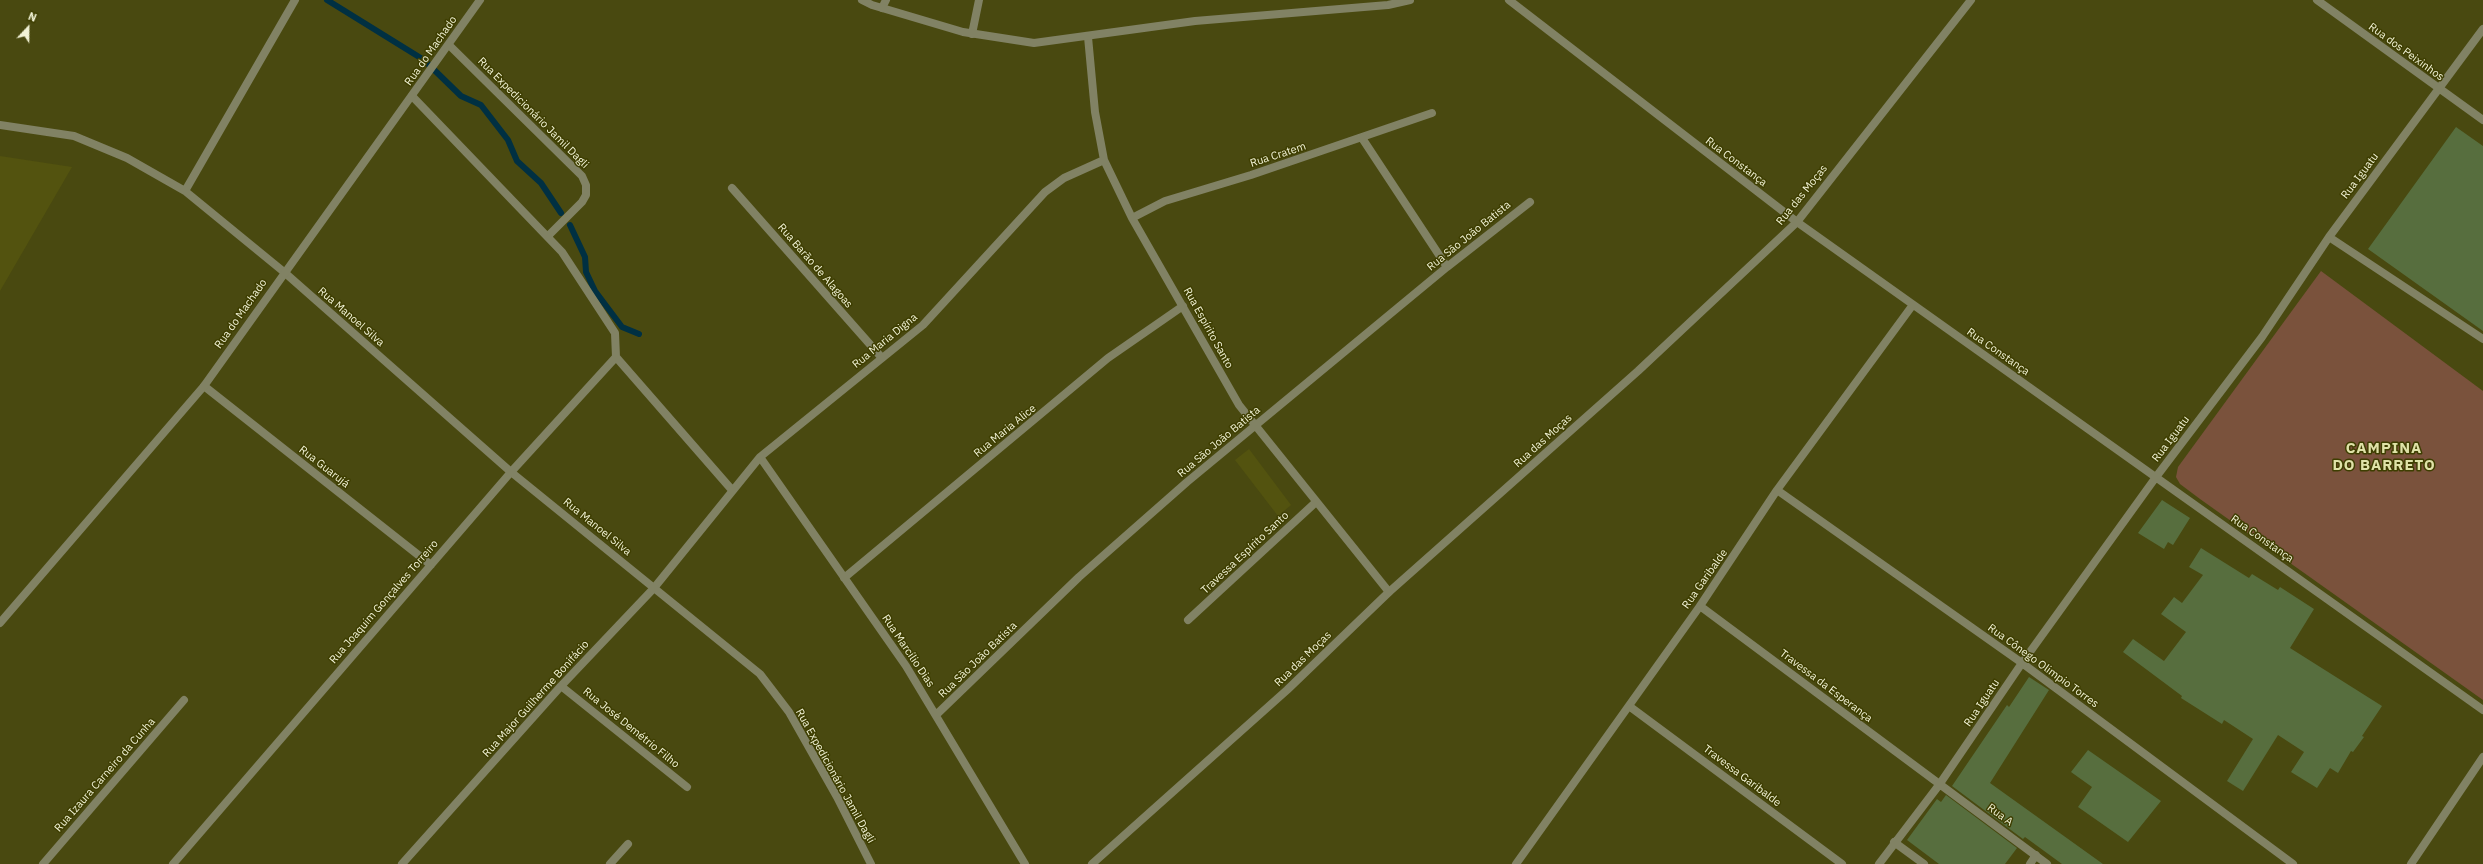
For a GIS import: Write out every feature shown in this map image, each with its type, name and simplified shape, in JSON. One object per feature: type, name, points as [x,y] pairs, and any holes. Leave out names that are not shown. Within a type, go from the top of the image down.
[{"type":"street","points":[[185,191],[295,0]]},
{"type":"street","name":"Rua do Machado","points":[[0,624],[204,386],[284,272],[480,0]]},
{"type":"street","points":[[862,0],[882,8],[972,34],[1034,43],[1088,37],[1195,21],[1388,5],[1410,0]]},
{"type":"street","points":[[882,8],[886,0]]},
{"type":"street","points":[[972,34],[979,0]]},
{"type":"street","name":"Rua Constança","points":[[1508,0],[1796,222],[1912,306],[2156,477],[2483,710]]},
{"type":"street","name":"Rua das Moças","points":[[1092,864],[1287,690],[1389,592],[1638,371],[1796,222],[1971,0]]},
{"type":"street","name":"Rua dos Peixinhos","points":[[2318,0],[2483,120]]},
{"type":"street","name":"Rua Iguatu","points":[[1879,864],[1894,842],[1940,785],[2022,663],[2156,477],[2262,337],[2329,237],[2483,29]]},
{"type":"street","name":"Rua Espírito Santo","points":[[1088,37],[1095,112],[1104,160],[1132,218],[1239,405],[1254,426],[1389,592]]},
{"type":"street","name":"Rua Expedicionário Jamil Dagli","points":[[449,45],[582,176],[586,185],[586,195],[582,202],[548,236]]},
{"type":"street","points":[[412,96],[562,252],[615,333],[616,357],[732,490]]},
{"type":"street","name":"Rua Cratem","points":[[1132,218],[1165,201],[1362,138],[1432,113]]},
{"type":"street","name":"Rua Manoel Silva","points":[[0,125],[74,136],[128,158],[185,191],[284,272],[511,472],[654,588]]},
{"type":"street","points":[[1362,138],[1447,267]]},
{"type":"street","name":"Rua Maria Digna","points":[[687,548],[760,457],[923,325],[1045,192],[1064,178],[1104,160]]},
{"type":"street","name":"Rua Barão de Alagoas","points":[[732,188],[882,358]]},
{"type":"street","name":"Rua São João Batista","points":[[936,715],[1079,577],[1254,426],[1447,267],[1530,202]]},
{"type":"street","points":[[2329,237],[2483,339]]},
{"type":"street","name":"Rua Maria Alice","points":[[844,578],[1108,358],[1183,306]]},
{"type":"street","name":"Rua Garibalde","points":[[1516,864],[1700,606],[1777,490],[1912,306]]},
{"type":"street","name":"Rua Joaquim Gonçalves Torreiro","points":[[173,864],[511,472],[616,357]]},
{"type":"street","name":"Rua Guarujá","points":[[204,386],[431,565]]},
{"type":"street","name":"Rua Marcílio Dias","points":[[760,457],[906,666],[1025,864]]},
{"type":"street","name":"Rua Cônego Olimpio Torres","points":[[1777,490],[2022,663],[2293,864]]},
{"type":"street","name":"Travessa Espírito Santo","points":[[1188,620],[1316,502]]},
{"type":"street","name":"Rua Major Guilherme Bonifácio","points":[[402,864],[561,686],[654,588],[687,548]]},
{"type":"street","name":"Rua Expedicionário Jamil Dagli","points":[[654,588],[760,674],[792,718],[837,797],[870,864]]},
{"type":"street","name":"Travessa da Esperança","points":[[1700,606],[1940,785]]},
{"type":"street","name":"Rua José Demétrio Filho","points":[[561,686],[687,788]]},
{"type":"street","name":"Rua Izaura Carneiro da Cunha","points":[[43,864],[184,700]]},
{"type":"street","name":"Travessa Garibalde","points":[[1629,706],[1842,864]]},
{"type":"street","points":[[2411,864],[2483,757]]},
{"type":"street","name":"Rua A","points":[[1940,785],[2047,864]]},
{"type":"street","points":[[1894,842],[1924,864]]},
{"type":"street","points":[[610,864],[628,844]]},
{"type":"street","points":[[2030,864],[2036,855]]},
{"type":"shaded area","points":[[0,156],[72,167],[0,291]]},
{"type":"shaded area","points":[[2321,271],[2483,391],[2483,700],[2200,499],[2180,484],[2176,477],[2178,467]]},
{"type":"shaded area","points":[[1249,449],[1291,505],[1278,516],[1235,460]]},
{"type":"building","points":[[2456,127],[2483,146],[2483,331],[2368,249]]},
{"type":"building","points":[[2162,500],[2190,518],[2173,545],[2168,542],[2164,549],[2138,533]]},
{"type":"building","points":[[2201,548],[2249,578],[2252,574],[2278,590],[2280,587],[2314,609],[2290,648],[2382,706],[2362,736],[2364,737],[2353,752],[2351,751],[2338,773],[2330,768],[2317,788],[2291,772],[2304,752],[2278,735],[2243,791],[2227,781],[2253,739],[2224,720],[2222,724],[2181,698],[2182,696],[2123,652],[2133,639],[2164,661],[2186,632],[2161,614],[2174,597],[2182,603],[2203,575],[2189,567]]},
{"type":"building","points":[[2029,677],[2049,690],[1990,783],[2103,864],[2062,864],[2025,837],[2023,839],[1952,786],[2007,705],[2009,707]]},
{"type":"building","points":[[2088,750],[2161,801],[2128,842],[2078,807],[2092,787],[2071,772]]},
{"type":"building","points":[[1946,795],[2017,848],[2005,864],[1939,864],[1907,840],[1937,799],[1941,802]]},
{"type":"waterway","points":[[327,0],[424,60],[461,96],[481,105],[508,140],[517,161],[541,183],[561,213]]},
{"type":"waterway","points":[[570,225],[585,257],[586,272],[595,291],[622,327],[639,334]]},
{"type":"district","name":"CAMPINA DO BARRETO","points":[[2384,458]]}]
